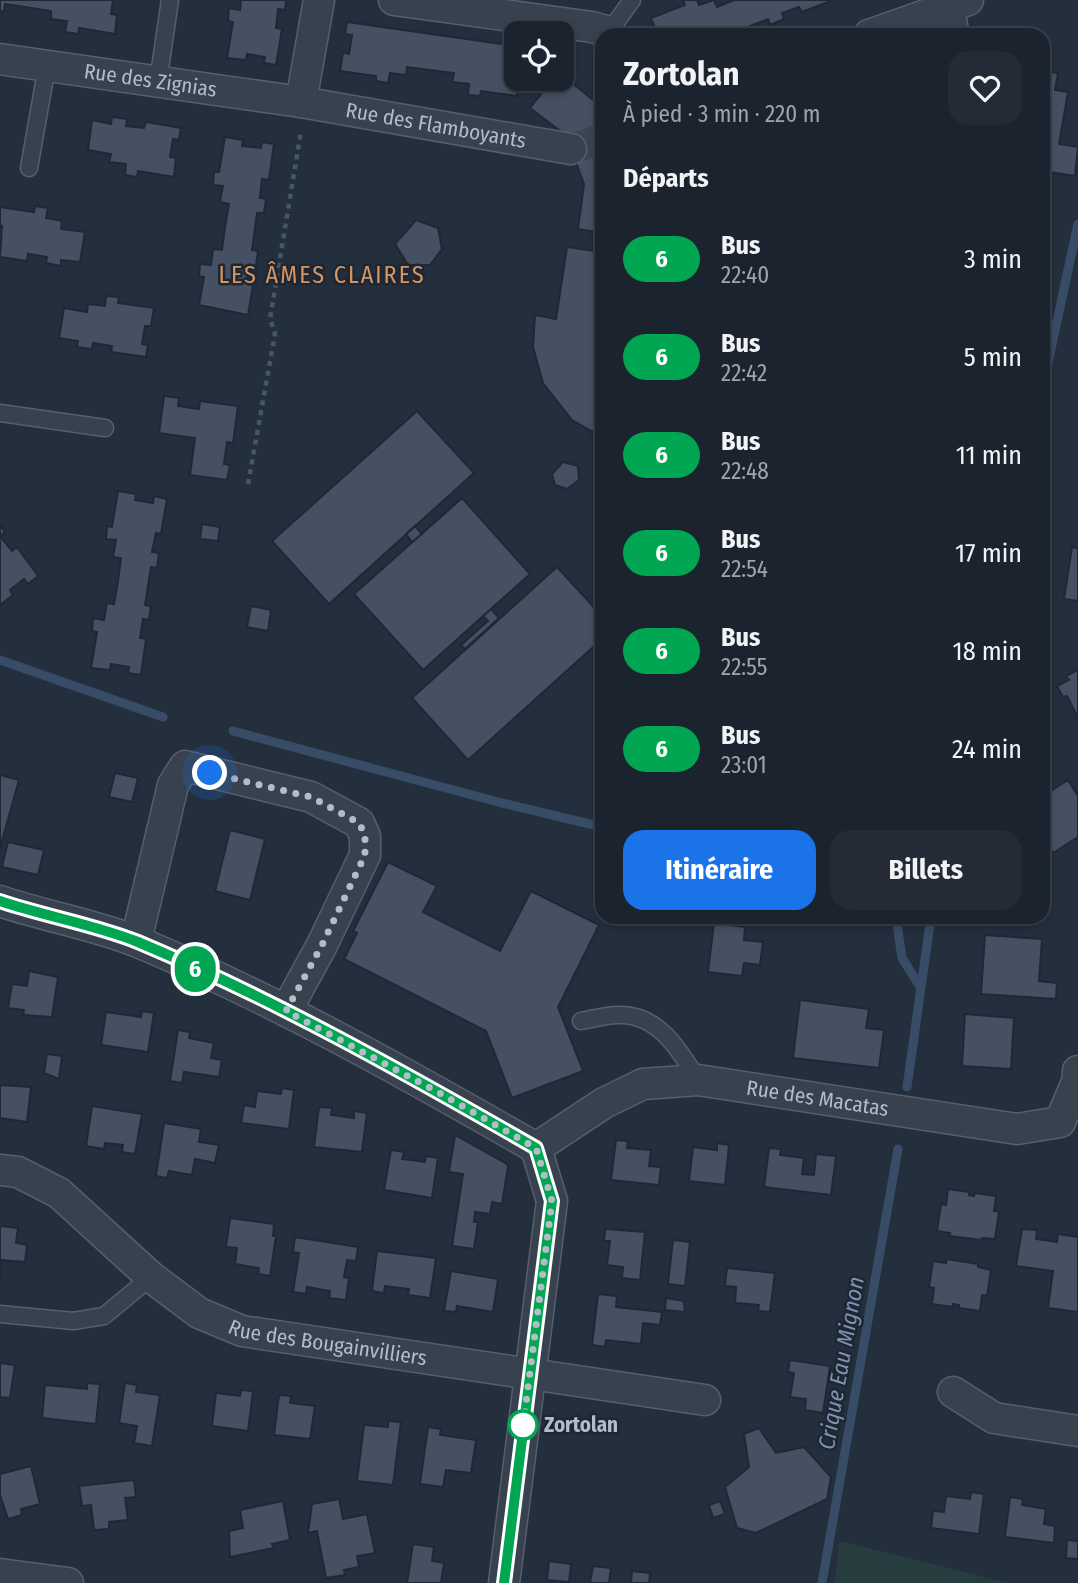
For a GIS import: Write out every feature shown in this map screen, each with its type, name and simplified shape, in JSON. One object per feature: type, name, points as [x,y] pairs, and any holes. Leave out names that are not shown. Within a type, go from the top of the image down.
[{"type":"street","points":[[300,102],[319,0]]},
{"type":"street","points":[[394,0],[478,5],[595,28]]},
{"type":"street","points":[[887,28],[953,2],[954,28]]},
{"type":"street","name":"Rue des Zignias","points":[[0,59],[300,102]]},
{"type":"street","name":"Rue des Flamboyants","points":[[300,102],[570,149]]},
{"type":"street","points":[[136,941],[173,785],[185,766],[311,797],[359,823],[365,835],[365,855],[322,945],[286,1011]]},
{"type":"street","points":[[0,901],[136,941],[286,1011],[536,1148],[552,1201],[504,1583]]},
{"type":"street","name":"Rue des Macatas","points":[[536,1148],[604,1103],[643,1084],[698,1080],[1017,1129],[1069,1132],[1078,1071]]},
{"type":"street","name":"Rue des Bougainvilliers","points":[[0,1170],[18,1172],[59,1194],[151,1277],[199,1313],[242,1331],[705,1400]]},
{"type":"street","points":[[953,1392],[994,1418],[1078,1431]]},
{"type":"street","points":[[0,1574],[68,1583]]},
{"type":"lane","points":[[158,82],[170,0]]},
{"type":"lane","points":[[613,28],[632,0]]},
{"type":"lane","points":[[29,168],[47,66]]},
{"type":"lane","points":[[0,413],[105,428]]},
{"type":"lane","points":[[581,1021],[620,1014],[640,1018],[662,1031],[679,1048],[698,1080]]},
{"type":"lane","points":[[0,1314],[73,1321],[104,1316],[151,1277]]},
{"type":"path","points":[[248,484],[275,334],[270,319],[302,122],[300,102]]},
{"type":"green space","points":[[839,1541],[1009,1583],[835,1583]]},
{"type":"building","points":[[0,0],[113,0],[111,14],[117,15],[115,34],[79,28],[78,34],[65,32],[67,21],[51,19],[51,11],[5,4],[4,12],[0,11]]},
{"type":"building","points":[[241,0],[286,0],[285,10],[278,9],[276,28],[282,29],[276,65],[264,63],[265,57],[247,54],[246,60],[227,58],[233,22],[228,21],[229,8],[240,10]]},
{"type":"building","points":[[683,0],[697,0],[699,5],[714,0],[717,7],[734,0],[833,0],[802,12],[799,7],[782,13],[784,19],[770,25],[768,19],[745,28],[655,28],[651,18],[685,5]]},
{"type":"building","points":[[347,22],[504,44],[504,91],[518,91],[517,96],[481,91],[480,96],[468,95],[469,84],[452,82],[454,73],[407,67],[406,75],[390,73],[388,83],[376,81],[376,76],[340,71],[343,52],[349,54],[352,35],[345,34]]},
{"type":"building","points":[[1050,72],[1058,73],[1055,90],[1068,92],[1059,144],[1078,147],[1075,176],[1050,172]]},
{"type":"building","points":[[574,85],[595,101],[595,232],[578,229],[584,184],[564,134],[530,108],[543,91],[574,91]]},
{"type":"building","points":[[112,117],[127,119],[126,126],[144,128],[146,122],[181,128],[179,140],[173,139],[170,157],[176,158],[174,177],[138,171],[137,177],[125,175],[126,164],[109,162],[111,154],[88,150],[92,120],[111,124]]},
{"type":"building","points":[[225,137],[243,140],[242,146],[261,148],[262,142],[274,144],[269,180],[262,179],[260,198],[266,199],[264,213],[257,213],[252,250],[258,251],[256,266],[249,265],[247,284],[253,285],[248,315],[199,305],[204,277],[199,276],[200,264],[211,265],[213,249],[222,250],[229,204],[220,202],[223,186],[213,185],[214,172],[219,172]]},
{"type":"building","points":[[35,206],[48,208],[46,218],[62,221],[61,229],[85,232],[80,262],[61,260],[61,266],[46,263],[47,257],[28,254],[27,261],[0,257],[0,207],[34,212]]},
{"type":"building","points":[[416,220],[438,228],[442,249],[430,265],[408,265],[395,244]]},
{"type":"building","points":[[567,247],[595,251],[595,433],[572,420],[543,383],[533,347],[535,315],[556,319]]},
{"type":"building","points":[[106,296],[119,297],[118,303],[154,308],[151,326],[145,326],[142,344],[148,345],[146,357],[111,352],[112,346],[93,343],[92,349],[77,347],[78,341],[59,338],[64,308],[87,312],[88,304],[105,306]]},
{"type":"building","points":[[164,396],[179,398],[178,406],[199,409],[200,401],[238,406],[233,443],[227,442],[224,464],[230,465],[227,480],[190,475],[195,438],[159,433]]},
{"type":"building","points":[[417,411],[474,473],[329,604],[272,541]]},
{"type":"building","points":[[563,462],[578,466],[579,480],[567,489],[555,485],[552,474]]},
{"type":"building","points":[[118,491],[136,494],[135,500],[153,503],[154,496],[167,499],[161,534],[156,533],[152,552],[159,553],[157,568],[151,567],[145,605],[151,606],[149,620],[143,619],[140,638],[146,639],[141,675],[128,673],[129,667],[111,664],[110,670],[91,668],[97,632],[92,631],[93,618],[104,620],[107,603],[114,604],[118,581],[121,558],[113,557],[116,540],[106,539],[107,526],[112,527]]},
{"type":"building","points":[[462,498],[530,574],[423,670],[354,594]]},
{"type":"building","points":[[202,524],[220,527],[218,541],[200,539]]},
{"type":"building","points":[[415,526],[422,534],[412,542],[406,534]]},
{"type":"building","points":[[0,536],[12,551],[17,547],[38,576],[28,584],[24,579],[10,590],[13,595],[0,605]]},
{"type":"building","points":[[1072,547],[1078,548],[1078,601],[1064,599]]},
{"type":"building","points":[[557,567],[595,608],[595,645],[468,760],[412,698]]},
{"type":"building","points":[[251,606],[271,610],[268,631],[247,627]]},
{"type":"building","points":[[491,609],[499,618],[465,649],[461,645],[488,621],[483,616]]},
{"type":"building","points":[[1078,670],[1078,718],[1067,696],[1063,697],[1057,686],[1069,680],[1066,676]]},
{"type":"building","points":[[115,773],[138,778],[132,802],[109,797]]},
{"type":"building","points":[[0,775],[19,780],[0,848]]},
{"type":"building","points":[[1068,780],[1078,796],[1078,837],[1053,853],[1050,848],[1050,792]]},
{"type":"building","points":[[230,830],[265,839],[250,900],[215,891]]},
{"type":"building","points":[[8,842],[44,850],[38,875],[2,867]]},
{"type":"building","points":[[388,862],[437,886],[423,912],[500,951],[531,891],[599,925],[558,1007],[583,1071],[512,1098],[486,1031],[344,959],[357,933],[353,931]]},
{"type":"building","points":[[714,924],[745,927],[744,940],[763,942],[760,965],[744,963],[742,976],[708,972]]},
{"type":"building","points":[[985,935],[1042,939],[1039,981],[1057,983],[1056,999],[981,994]]},
{"type":"building","points":[[29,971],[58,977],[52,1017],[23,1015],[24,1010],[8,1008],[12,984],[27,986]]},
{"type":"building","points":[[800,1000],[869,1009],[866,1028],[884,1030],[879,1068],[793,1058]]},
{"type":"building","points":[[142,1011],[154,1013],[148,1052],[101,1045],[106,1012],[141,1017]]},
{"type":"building","points":[[965,1014],[1014,1018],[1011,1069],[962,1066]]},
{"type":"building","points":[[178,1030],[190,1032],[189,1038],[214,1043],[211,1058],[222,1060],[219,1077],[184,1072],[182,1083],[170,1081]]},
{"type":"building","points":[[47,1054],[62,1056],[59,1079],[44,1073]]},
{"type":"building","points":[[0,1085],[31,1087],[27,1122],[0,1118]]},
{"type":"building","points":[[282,1088],[294,1090],[289,1129],[241,1123],[244,1105],[255,1107],[257,1091],[281,1094]]},
{"type":"building","points":[[92,1106],[142,1114],[135,1154],[122,1152],[123,1145],[105,1143],[104,1149],[86,1146]]},
{"type":"building","points":[[319,1107],[332,1108],[331,1115],[354,1118],[354,1111],[367,1113],[362,1152],[314,1147]]},
{"type":"building","points":[[164,1123],[201,1129],[199,1142],[219,1145],[215,1163],[195,1159],[192,1175],[169,1171],[167,1178],[156,1176]]},
{"type":"building","points":[[455,1135],[508,1167],[502,1204],[492,1202],[490,1214],[475,1212],[474,1222],[478,1222],[474,1249],[452,1246],[463,1174],[449,1172]]},
{"type":"building","points":[[616,1140],[628,1141],[627,1148],[651,1150],[649,1166],[661,1167],[659,1185],[611,1180]]},
{"type":"building","points":[[717,1143],[729,1145],[725,1185],[689,1181],[693,1147],[717,1150]]},
{"type":"building","points":[[769,1148],[781,1149],[780,1155],[804,1158],[802,1174],[814,1175],[816,1154],[836,1156],[831,1195],[764,1187]]},
{"type":"building","points":[[391,1150],[404,1152],[402,1159],[425,1162],[426,1156],[438,1158],[432,1198],[384,1190]]},
{"type":"building","points":[[948,1189],[969,1192],[969,1195],[974,1196],[975,1193],[996,1196],[994,1211],[999,1212],[995,1239],[949,1236],[950,1233],[937,1231],[941,1204],[946,1205]]},
{"type":"building","points":[[230,1218],[274,1224],[273,1236],[276,1236],[270,1276],[258,1274],[259,1268],[235,1264],[237,1248],[226,1247]]},
{"type":"building","points":[[0,1226],[18,1228],[16,1243],[27,1245],[25,1262],[2,1260],[0,1277]]},
{"type":"building","points":[[605,1229],[645,1232],[640,1280],[622,1278],[623,1267],[607,1265],[610,1241],[604,1241]]},
{"type":"building","points":[[1022,1229],[1037,1230],[1036,1239],[1057,1242],[1058,1234],[1078,1237],[1078,1312],[1048,1308],[1053,1271],[1016,1266]]},
{"type":"building","points":[[295,1237],[358,1247],[356,1261],[347,1260],[344,1277],[349,1278],[346,1300],[329,1298],[330,1291],[307,1287],[306,1294],[293,1292],[299,1253],[293,1252]]},
{"type":"building","points":[[673,1240],[690,1242],[685,1286],[668,1284]]},
{"type":"building","points":[[377,1251],[436,1258],[430,1298],[408,1295],[409,1289],[385,1286],[384,1293],[372,1291]]},
{"type":"building","points":[[947,1259],[978,1264],[978,1267],[991,1270],[987,1296],[982,1295],[980,1311],[959,1308],[959,1305],[953,1304],[953,1307],[932,1304],[934,1288],[929,1287],[933,1261],[946,1263]]},
{"type":"building","points":[[727,1268],[775,1273],[770,1312],[758,1311],[759,1305],[735,1303],[736,1287],[725,1286]]},
{"type":"building","points":[[451,1271],[498,1279],[493,1312],[457,1306],[456,1312],[444,1311]]},
{"type":"building","points":[[598,1294],[617,1296],[616,1307],[662,1312],[660,1325],[643,1323],[641,1344],[606,1340],[605,1347],[592,1345]]},
{"type":"building","points":[[666,1298],[684,1301],[685,1312],[665,1310]]},
{"type":"building","points":[[790,1360],[830,1366],[823,1413],[805,1410],[806,1399],[790,1397],[794,1373],[788,1372]]},
{"type":"building","points":[[0,1363],[15,1365],[10,1398],[0,1397]]},
{"type":"building","points":[[87,1383],[100,1384],[96,1424],[42,1418],[45,1385],[87,1389]]},
{"type":"building","points":[[125,1383],[137,1385],[136,1392],[160,1395],[152,1446],[134,1443],[137,1426],[119,1423]]},
{"type":"building","points":[[241,1390],[253,1391],[248,1431],[212,1426],[216,1393],[240,1396]]},
{"type":"building","points":[[279,1395],[291,1396],[290,1403],[315,1406],[310,1439],[274,1435]]},
{"type":"building","points":[[388,1421],[401,1422],[393,1485],[357,1481],[364,1425],[388,1427]]},
{"type":"building","points":[[428,1427],[441,1429],[440,1435],[476,1440],[471,1473],[446,1470],[443,1487],[420,1484]]},
{"type":"building","points":[[759,1428],[776,1453],[804,1447],[831,1477],[827,1499],[756,1533],[737,1528],[725,1487],[749,1467],[744,1434]]},
{"type":"building","points":[[31,1466],[40,1504],[21,1509],[22,1515],[8,1519],[0,1495],[0,1474]]},
{"type":"building","points":[[134,1480],[136,1497],[125,1498],[128,1520],[109,1522],[109,1529],[94,1530],[91,1505],[82,1506],[79,1486]]},
{"type":"building","points":[[971,1492],[984,1494],[979,1534],[931,1528],[933,1511],[944,1512],[946,1496],[970,1499]]},
{"type":"building","points":[[1010,1497],[1023,1499],[1022,1505],[1046,1509],[1044,1524],[1055,1526],[1054,1543],[1005,1537]]},
{"type":"building","points":[[339,1499],[343,1519],[367,1514],[375,1553],[357,1556],[359,1567],[344,1570],[345,1575],[326,1578],[317,1531],[308,1533],[312,1504]]},
{"type":"building","points":[[283,1501],[290,1540],[272,1544],[274,1548],[230,1557],[229,1531],[243,1528],[240,1510]]},
{"type":"building","points":[[720,1501],[725,1514],[713,1518],[709,1505]]},
{"type":"building","points":[[1067,1540],[1078,1541],[1078,1559],[1066,1558]]},
{"type":"building","points":[[413,1544],[434,1547],[432,1561],[444,1563],[441,1583],[407,1583]]},
{"type":"building","points":[[549,1561],[571,1564],[569,1582],[547,1580]]},
{"type":"building","points":[[593,1566],[611,1568],[609,1583],[590,1583]]},
{"type":"building","points":[[632,1571],[650,1573],[649,1583],[631,1583]]},
{"type":"waterway","name":"Crique Eau Mignon","points":[[1050,354],[1078,224]]},
{"type":"waterway","points":[[0,660],[163,717]]},
{"type":"waterway","points":[[233,731],[595,825]]},
{"type":"waterway","points":[[897,924],[902,958],[921,988]]},
{"type":"waterway","name":"Crique Eau Mignon","points":[[907,1087],[930,924]]},
{"type":"waterway","name":"Crique Eau Mignon","points":[[822,1583],[898,1149]]},
{"type":"tunnel","points":[[571,149],[595,141]]},
{"type":"bus line","name":"6","points":[[0,901],[136,941],[286,1011],[536,1148],[552,1201],[504,1583]]},
{"type":"place","name":"Zortolan","points":[[523,1425]]},
{"type":"district","name":"LES ÂMES CLAIRES","points":[[322,275]]},
{"type":"route","points":[[210,773],[311,797],[359,823],[365,835],[365,855],[322,945],[286,1011],[536,1148],[552,1201],[523,1425]]}]
